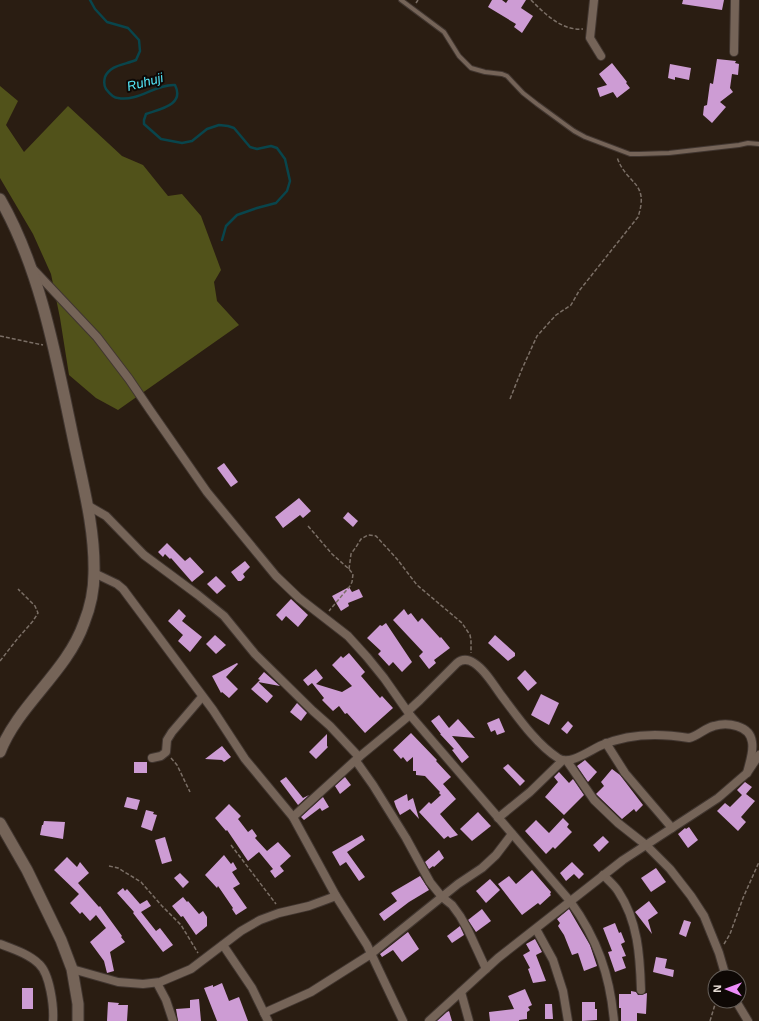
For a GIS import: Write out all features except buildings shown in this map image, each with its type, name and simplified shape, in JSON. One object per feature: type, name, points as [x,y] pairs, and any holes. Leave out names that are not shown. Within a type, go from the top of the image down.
[{"type":"main road","points":[[0,199],[13,225],[30,266],[48,323],[87,505],[92,538],[94,573],[90,606],[84,625],[69,654],[10,731],[0,752]]},
{"type":"main road","points":[[0,824],[27,870],[61,940],[72,969],[78,1004],[78,1021]]},
{"type":"street","points":[[594,0],[590,38],[601,56]]},
{"type":"street","points":[[734,52],[735,0]]},
{"type":"street","points":[[30,266],[98,338],[129,379],[207,492],[276,576],[300,598],[348,636],[367,657],[409,713],[570,901],[583,919],[599,951],[609,983],[614,1021]]},
{"type":"street","points":[[87,505],[106,516],[144,555],[224,616],[255,654],[313,712],[330,726],[357,759],[406,838],[428,878],[442,897],[448,901],[460,916],[486,969]]},
{"type":"street","points":[[94,573],[117,584],[123,589],[160,638],[245,759],[293,817],[336,896],[371,954],[403,1021]]},
{"type":"street","points":[[293,817],[409,713],[420,700],[457,663],[462,660],[470,661],[484,673],[535,738],[556,758],[564,761],[572,760],[606,743],[629,736],[657,735],[689,738],[714,726],[734,725],[749,733],[752,742],[747,773]]},
{"type":"street","points":[[152,758],[161,756],[166,752],[167,740],[172,732],[202,697]]},
{"type":"street","points":[[606,743],[626,773],[672,828]]},
{"type":"street","points":[[429,1021],[486,969],[603,875],[623,860],[718,798],[747,773],[759,755]]},
{"type":"street","points":[[498,818],[530,792],[564,761]]},
{"type":"street","points":[[564,761],[594,800],[618,823],[646,845],[670,869],[691,896],[704,916],[724,969]]},
{"type":"street","points":[[223,945],[252,988],[266,1017],[311,992],[371,954],[442,897],[486,865],[512,834]]},
{"type":"street","points":[[603,875],[617,890],[632,919],[638,944],[641,990]]},
{"type":"street","points":[[72,969],[118,982],[143,984],[157,983],[191,969],[250,926],[265,918],[282,912],[309,906],[336,896]]},
{"type":"street","points":[[536,928],[553,960],[563,991],[568,1021]]},
{"type":"street","points":[[0,944],[28,956],[41,966],[52,996],[53,1021]]},
{"type":"street","points":[[157,983],[166,1000],[173,1021]]},
{"type":"street","points":[[461,992],[469,1021]]},
{"type":"street","points":[[741,1009],[748,1021]]},
{"type":"lane","points":[[401,0],[444,32],[459,56],[471,68],[507,76],[537,104],[574,132],[630,154],[669,153],[748,143],[759,144]]},
{"type":"path","points":[[531,0],[564,26],[572,29],[591,27]]},
{"type":"path","points":[[510,399],[537,336],[556,315],[571,305],[579,291],[638,217],[641,206],[641,194],[635,182],[621,167],[613,147]]},
{"type":"path","points":[[0,336],[53,347]]},
{"type":"path","points":[[308,526],[332,554],[349,568],[352,574],[352,582],[324,617]]},
{"type":"path","points":[[349,568],[351,554],[362,537],[371,535],[379,538],[417,585],[462,623],[471,640],[470,661]]},
{"type":"path","points":[[0,661],[38,613],[35,606],[18,589]]},
{"type":"path","points":[[166,752],[177,765],[190,792]]},
{"type":"path","points":[[231,845],[282,912]]},
{"type":"path","points":[[719,953],[730,934],[743,898],[759,862]]},
{"type":"path","points":[[109,866],[118,868],[141,882],[181,925],[203,961]]},
{"type":"path","points":[[710,1021],[714,1009]]},
{"type":"shaded area","points":[[0,86],[18,101],[6,125],[24,152],[68,106],[122,156],[143,165],[168,196],[182,194],[201,216],[221,270],[214,282],[217,301],[239,325],[118,410],[96,398],[69,375],[51,274],[33,234],[0,178]]},
{"type":"waterway","name":"Ruhuji","points":[[90,0],[95,9],[107,22],[128,28],[139,40],[140,51],[136,60],[118,66],[107,73],[104,82],[106,89],[110,94],[116,98],[133,98],[160,87],[175,85],[177,97],[174,102],[164,108],[146,114],[144,120],[144,124],[161,139],[182,143],[192,141],[207,129],[219,125],[228,126],[234,128],[250,147],[257,149],[271,146],[277,148],[285,159],[290,181],[287,191],[276,203],[237,215],[226,226],[222,240]]}]
